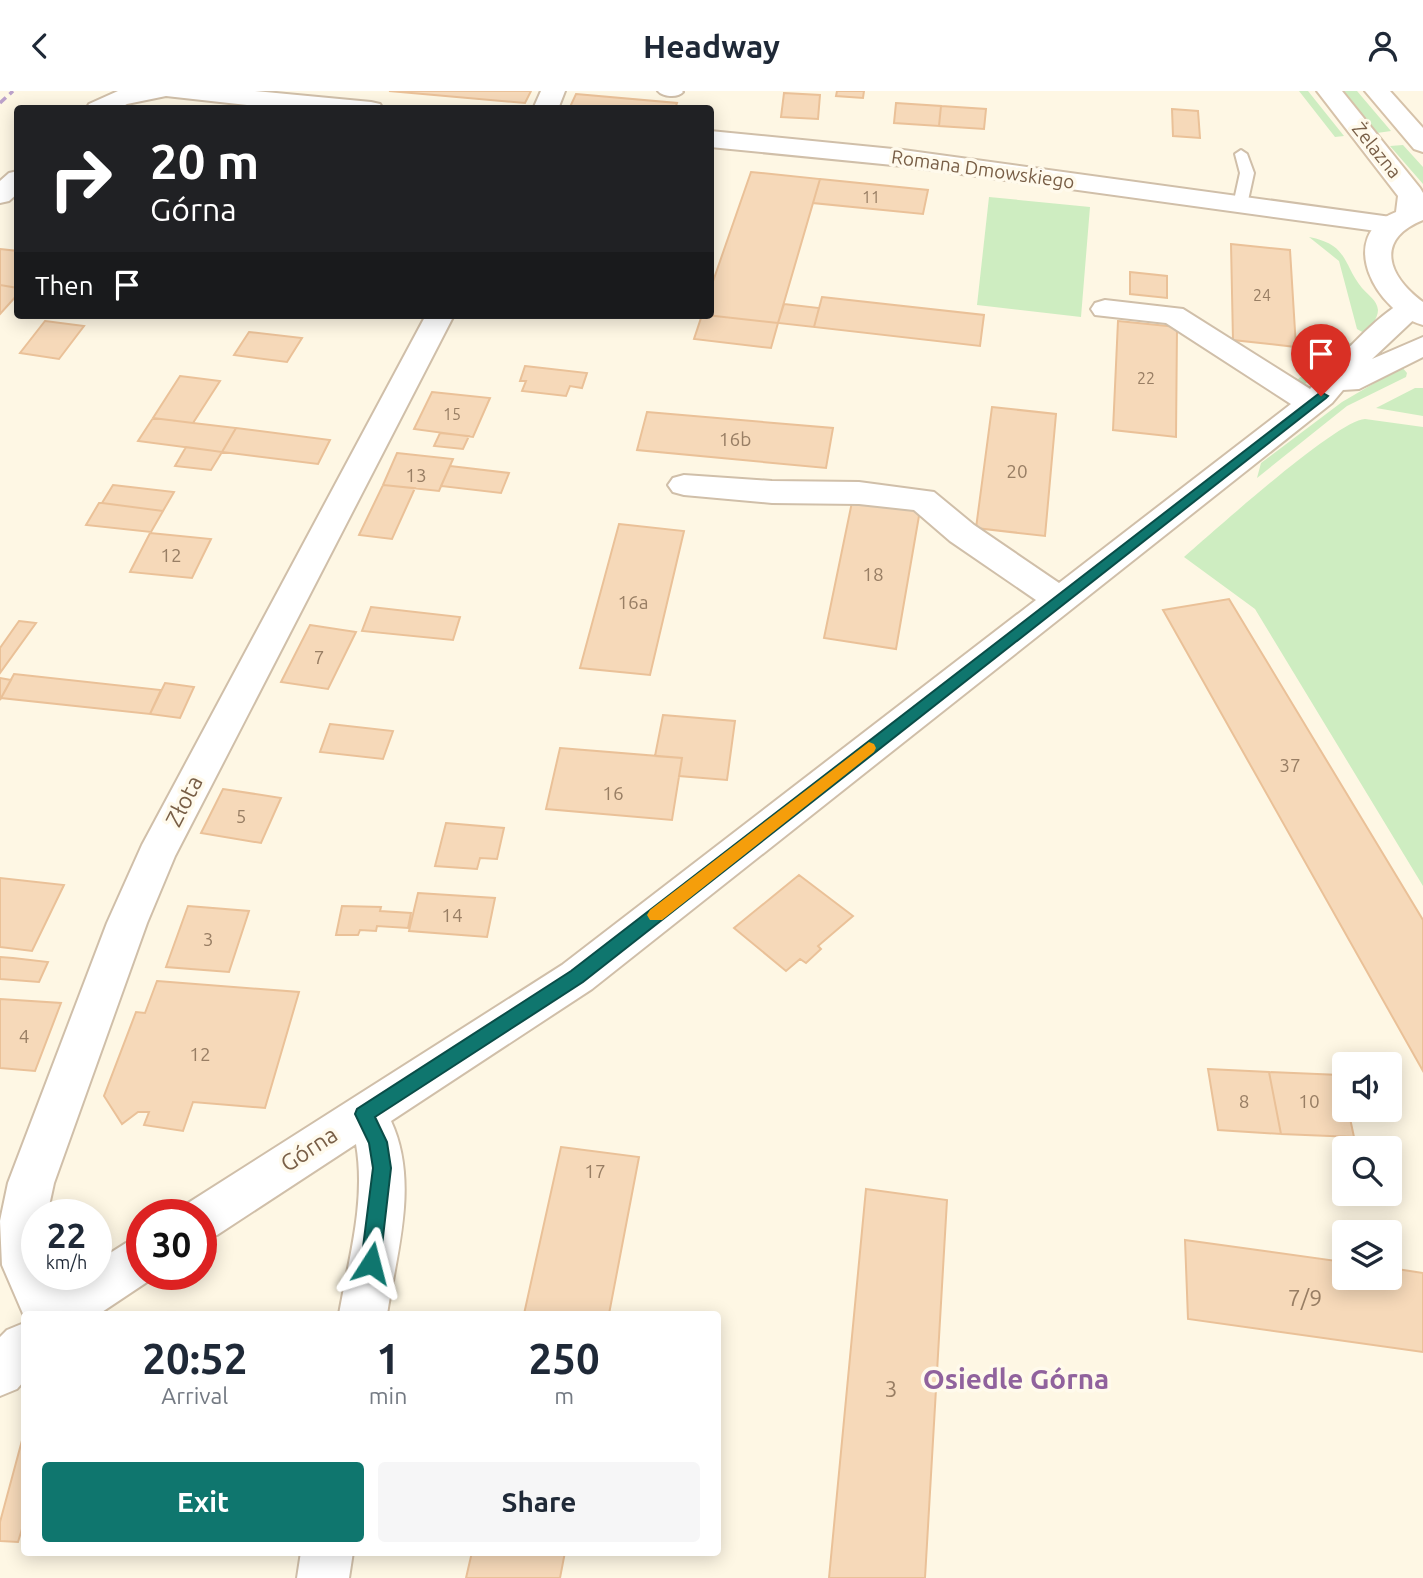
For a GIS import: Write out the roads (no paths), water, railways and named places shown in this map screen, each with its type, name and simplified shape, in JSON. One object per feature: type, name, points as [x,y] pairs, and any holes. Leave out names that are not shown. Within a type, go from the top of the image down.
[{"type":"street","points":[[109,103],[158,91]]},
{"type":"street","points":[[184,91],[329,105]]},
{"type":"street","name":"Żelazna","points":[[1329,91],[1407,188],[1410,195],[1408,217]]},
{"type":"street","name":"Żelazna","points":[[1377,91],[1423,144]]},
{"type":"street","name":"Romana Dmowskiego","points":[[714,139],[916,159],[1247,206],[1408,217]]},
{"type":"street","points":[[0,195],[14,183]]},
{"type":"street","name":"Romana Dmowskiego","points":[[1247,206],[1375,253]]},
{"type":"street","points":[[1408,217],[1380,238],[1375,253],[1376,264],[1388,286],[1417,312]]},
{"type":"street","points":[[1105,309],[1173,315],[1279,386],[1317,399]]},
{"type":"street","name":"Górna","points":[[217,1210],[577,977],[1317,399],[1370,344],[1417,312]]},
{"type":"street","name":"Złota","points":[[47,1311],[25,1265],[23,1221],[31,1182],[127,923],[156,856],[438,319]]},
{"type":"street","name":"Górna","points":[[1317,399],[1423,345]]},
{"type":"street","points":[[684,485],[772,492],[859,493],[923,500],[962,533],[1059,599]]},
{"type":"street","points":[[363,1311],[379,1213],[382,1168],[378,1142],[364,1114]]},
{"type":"street","points":[[63,1311],[126,1269]]},
{"type":"street","points":[[0,1336],[21,1329]]},
{"type":"street","points":[[0,1372],[21,1350]]},
{"type":"street","points":[[323,1578],[326,1556]]},
{"type":"lane","points":[[1241,153],[1247,173],[1247,206]]},
{"type":"railway","points":[[0,103],[13,91]]},
{"type":"district","name":"Osiedle Górna","points":[[1016,1379]]}]
